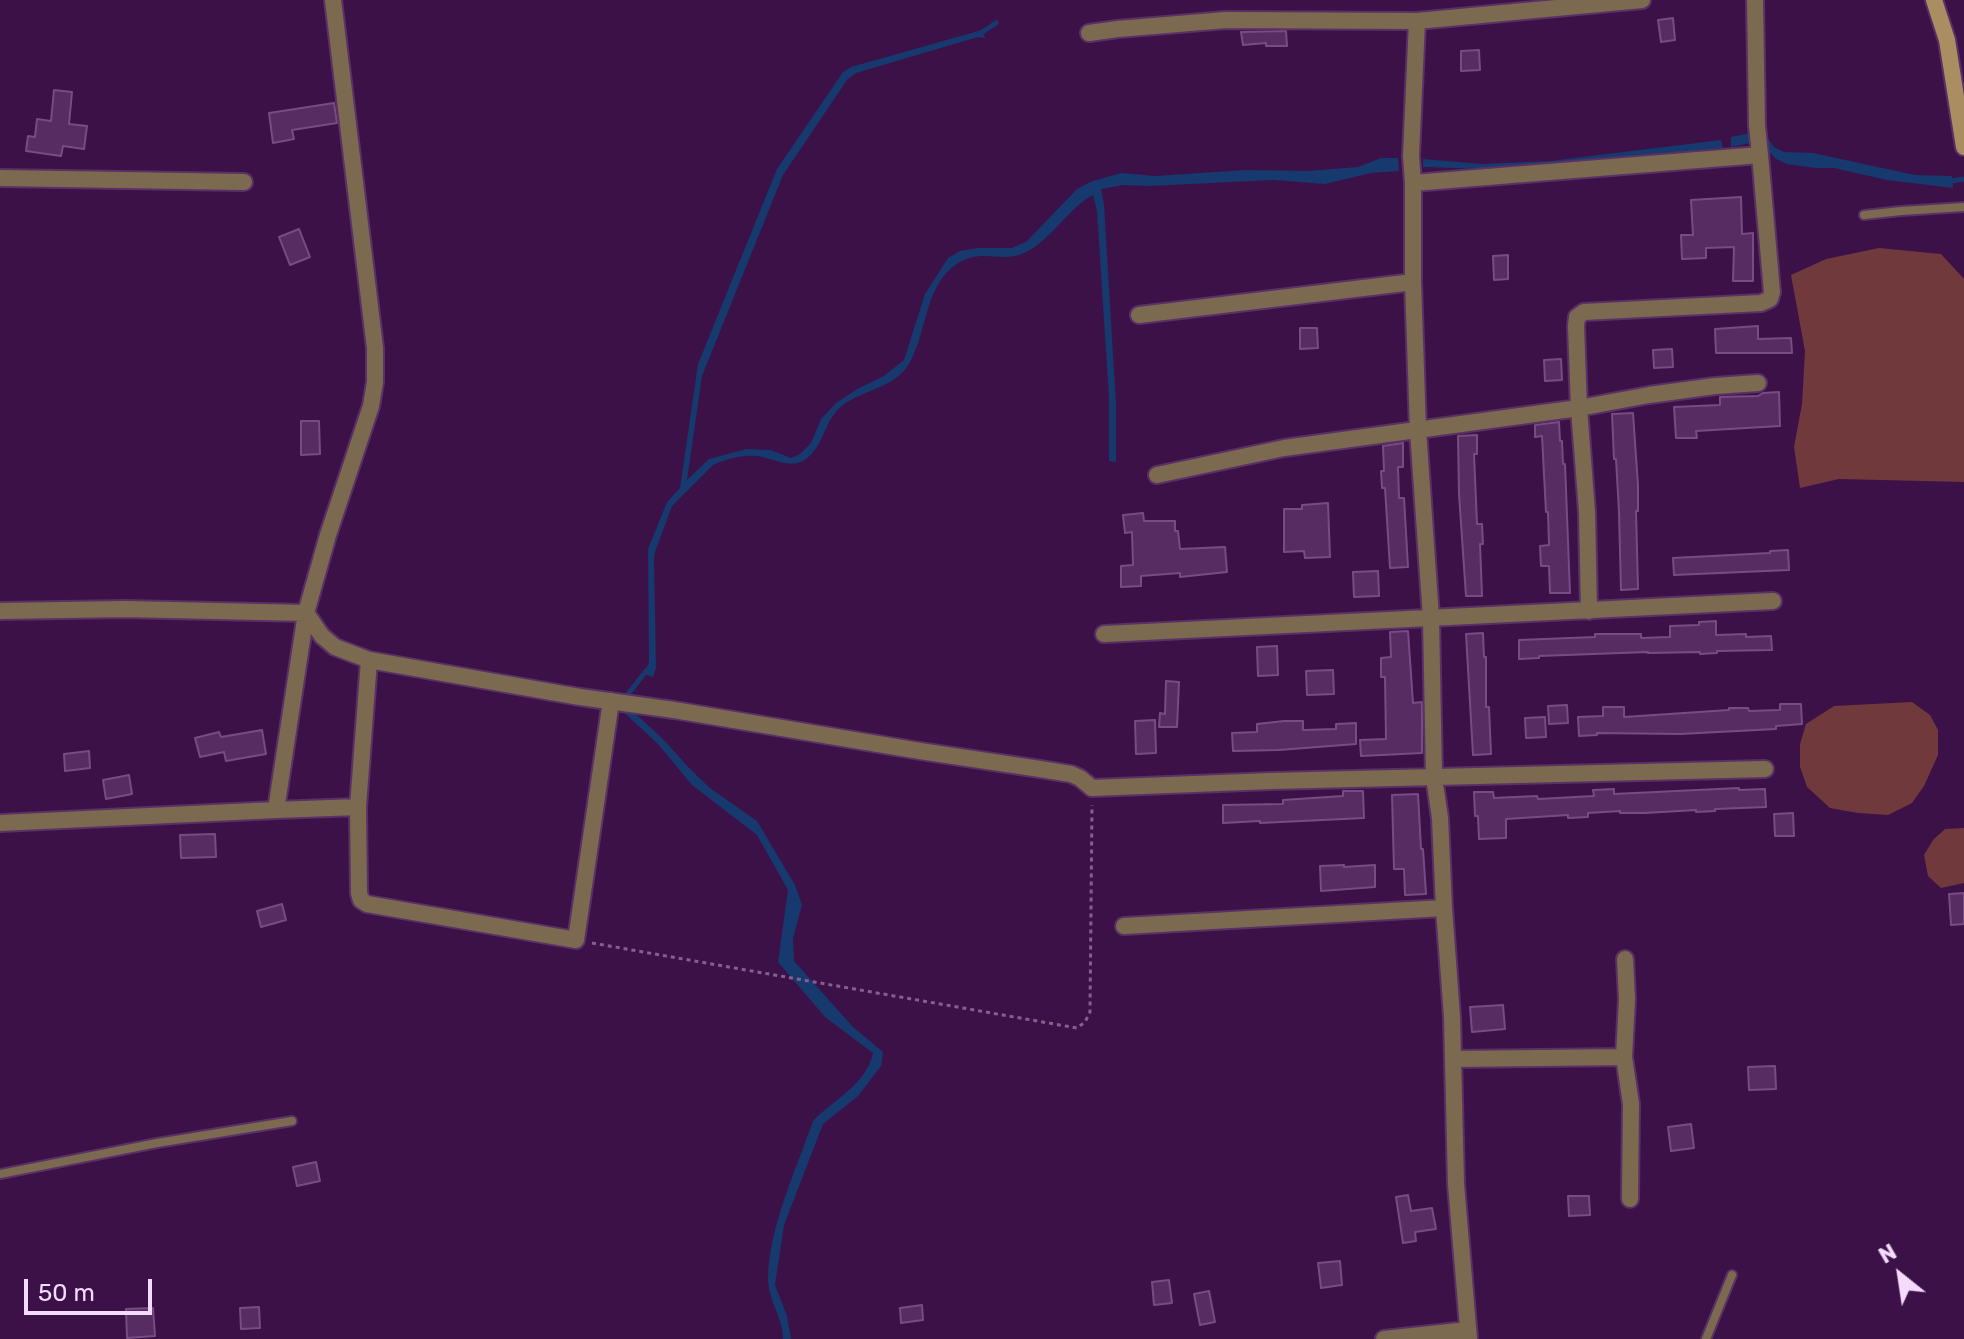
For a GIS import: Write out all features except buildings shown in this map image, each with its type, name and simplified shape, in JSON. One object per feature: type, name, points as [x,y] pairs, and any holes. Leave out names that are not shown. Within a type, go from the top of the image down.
[{"type":"street","points":[[276,810],[306,613],[371,406],[375,382],[375,348],[333,0]]},
{"type":"street","points":[[1089,33],[1226,20],[1417,21],[1642,0]]},
{"type":"street","points":[[1589,611],[1577,317],[1584,312],[1761,303],[1770,299],[1772,292],[1757,126],[1755,0]]},
{"type":"street","points":[[1934,0],[1947,40],[1964,147]]},
{"type":"street","points":[[1384,1339],[1468,1334],[1456,1184],[1452,1017],[1440,818],[1434,777],[1431,618],[1418,430],[1412,170],[1417,21]]},
{"type":"street","points":[[1412,170],[1759,150]]},
{"type":"street","points":[[0,178],[244,182]]},
{"type":"street","points":[[1139,315],[1413,282]]},
{"type":"street","points":[[1157,475],[1284,448],[1579,408],[1688,389],[1758,383]]},
{"type":"street","points":[[1104,634],[1773,601]]},
{"type":"street","points":[[0,611],[125,609],[306,613]]},
{"type":"street","points":[[306,613],[322,636],[335,647],[369,660],[1071,774],[1092,788],[1765,769]]},
{"type":"street","points":[[369,660],[358,807],[361,900],[367,904],[576,940],[618,702]]},
{"type":"street","points":[[0,823],[358,807]]},
{"type":"street","points":[[1124,926],[1444,908]]},
{"type":"street","points":[[1625,959],[1627,999],[1624,1057],[1631,1104],[1630,1199]]},
{"type":"street","points":[[1453,1059],[1624,1057]]},
{"type":"lane","points":[[1864,215],[1964,207]]},
{"type":"lane","points":[[0,1174],[157,1143],[292,1121]]},
{"type":"lane","points":[[1706,1339],[1732,1275]]},
{"type":"path","points":[[576,940],[1077,1028],[1085,1022],[1090,1012],[1092,788]]},
{"type":"shaded area","points":[[1879,248],[1941,254],[1964,279],[1964,482],[1839,479],[1800,488],[1794,447],[1802,404],[1805,351],[1791,275],[1826,259]]},
{"type":"shaded area","points":[[1912,702],[1930,715],[1938,730],[1938,755],[1924,786],[1912,803],[1888,815],[1858,813],[1830,808],[1807,787],[1800,767],[1800,744],[1806,724],[1834,706]]},
{"type":"shaded area","points":[[1964,828],[1964,883],[1941,888],[1928,876],[1924,855],[1933,840],[1945,829]]},
{"type":"water","points":[[982,30],[985,38],[978,37],[856,73],[847,80],[783,175],[702,376],[687,480],[709,459],[746,449],[771,450],[791,458],[800,454],[811,443],[821,419],[836,403],[884,376],[904,360],[925,294],[948,258],[960,251],[1012,248],[1026,242],[1077,189],[1090,182],[1121,173],[1156,176],[1358,167],[1381,158],[1398,158],[1399,171],[1371,173],[1325,184],[1273,180],[1123,185],[1101,189],[1116,404],[1116,462],[1109,461],[1109,398],[1097,211],[1093,195],[1075,208],[1043,241],[1024,253],[963,260],[944,276],[937,287],[915,352],[903,372],[888,383],[843,405],[806,459],[794,464],[749,456],[722,461],[713,465],[672,506],[654,559],[656,668],[653,677],[644,674],[649,662],[648,549],[667,502],[680,488],[698,364],[777,169],[843,72],[851,67]]},
{"type":"water","points":[[1750,133],[1766,136],[1774,147],[1784,152],[1813,153],[1915,175],[1952,176],[1953,188],[1887,180],[1834,168],[1787,164],[1755,142],[1731,147],[1731,137]]},
{"type":"water","points":[[1721,140],[1723,148],[1552,166],[1482,169],[1423,167],[1423,159],[1483,164],[1550,161]]},
{"type":"water","points":[[626,705],[710,788],[757,821],[795,885],[802,905],[793,938],[794,961],[853,1027],[883,1052],[881,1066],[858,1096],[823,1124],[784,1225],[775,1285],[787,1316],[791,1339],[783,1339],[768,1278],[778,1219],[813,1121],[864,1074],[873,1053],[825,1017],[778,962],[788,890],[757,835],[692,785],[658,744],[618,707]]},
{"type":"waterway","points":[[978,35],[996,23]]},
{"type":"waterway","points":[[1945,182],[1964,179]]},
{"type":"waterway","points":[[625,698],[646,671]]}]
